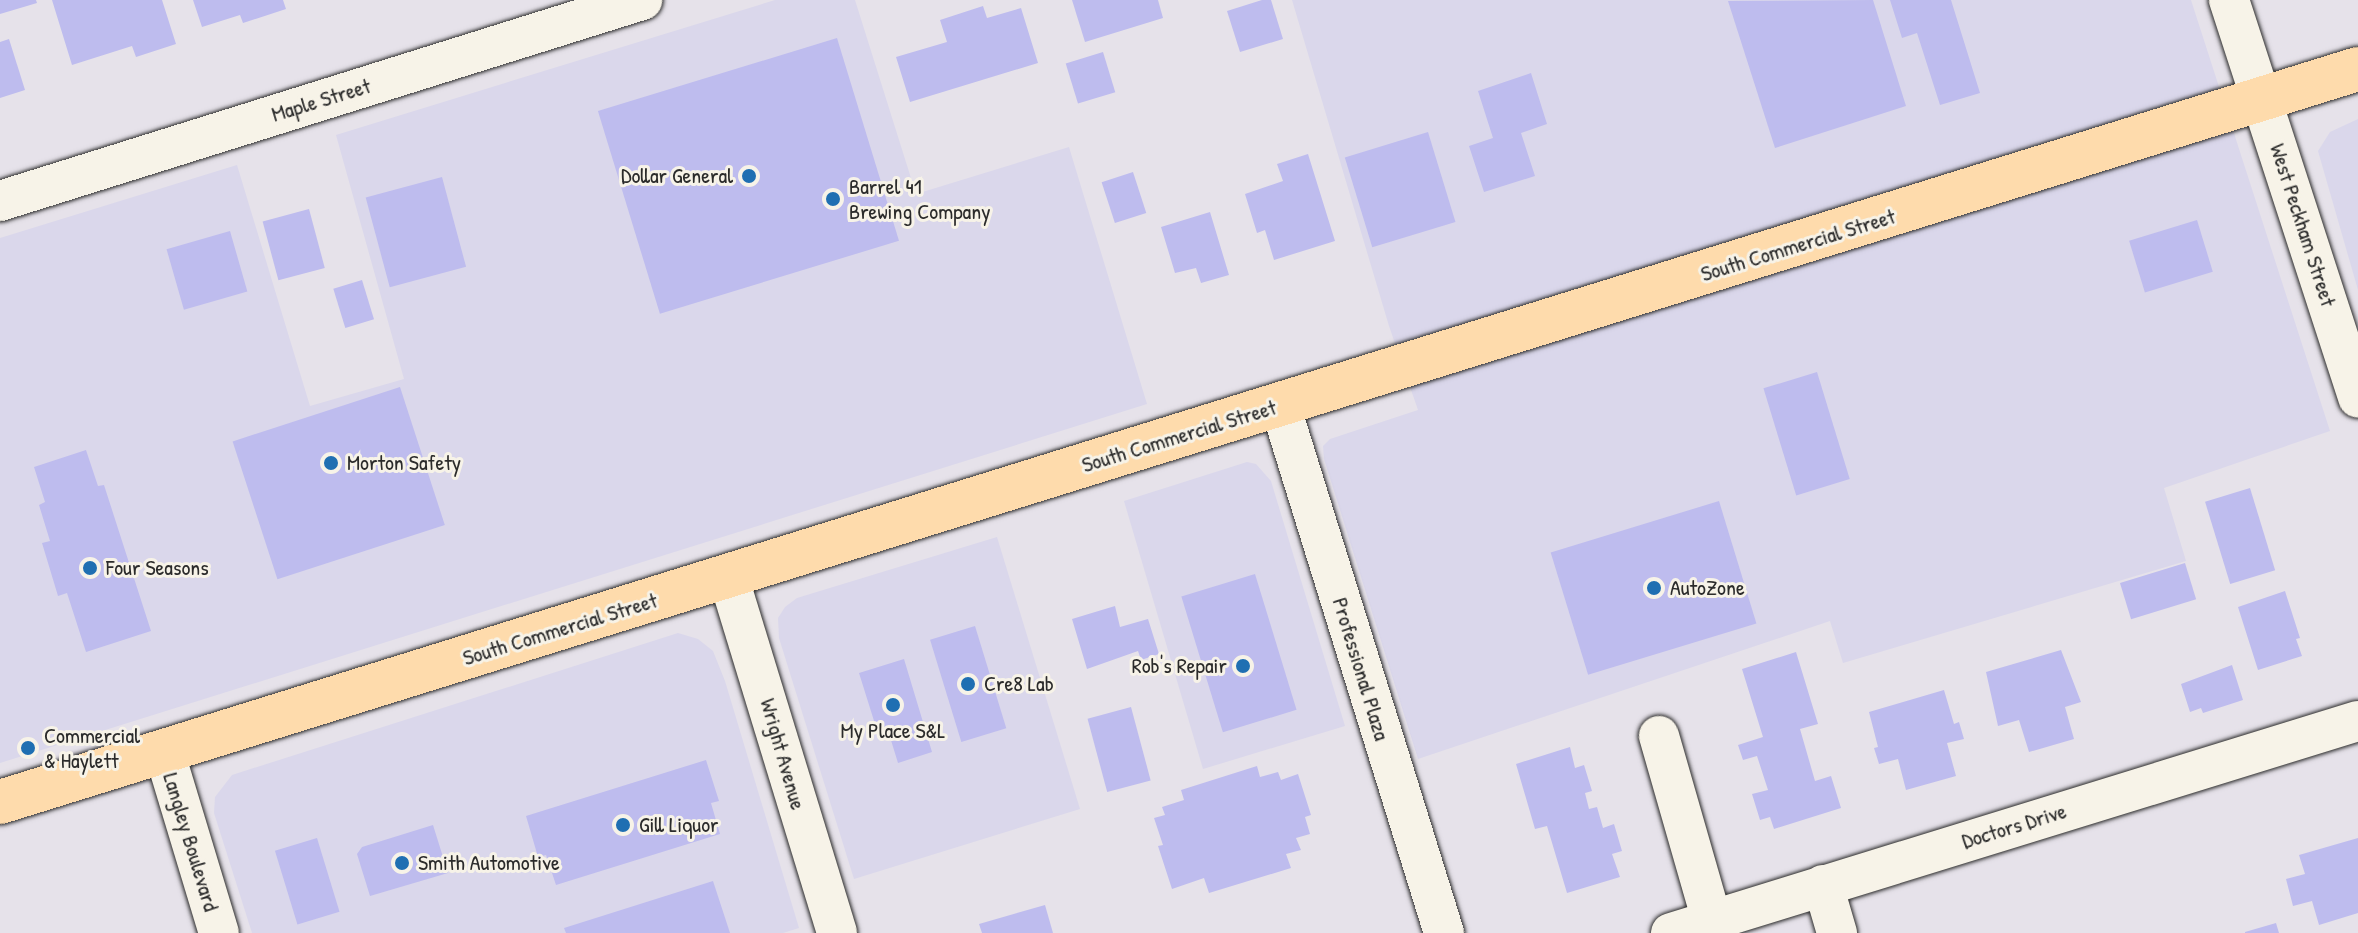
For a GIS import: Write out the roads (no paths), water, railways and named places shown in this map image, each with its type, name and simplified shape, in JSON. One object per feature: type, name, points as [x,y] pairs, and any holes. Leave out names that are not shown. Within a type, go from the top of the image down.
[{"type":"main road","name":"South Commercial Street","points":[[0,802],[2358,69]]},
{"type":"street","name":"Maple Street","points":[[0,201],[642,0]]},
{"type":"street","name":"West Peckham Street","points":[[2229,0],[2358,398]]},
{"type":"street","name":"Professional Plaza","points":[[1280,405],[1444,933]]},
{"type":"street","name":"Wright Avenue","points":[[728,576],[837,933]]},
{"type":"street","name":"Doctors Drive","points":[[1671,933],[2358,721]]},
{"type":"street","points":[[1659,736],[1712,921]]},
{"type":"street","name":"Langley Boulevard","points":[[164,751],[219,933]]},
{"type":"street","points":[[1823,885],[1837,933]]},
{"type":"place","name":"Dollar General","points":[[749,176]]},
{"type":"place","name":"Barrel 41 Brewing Company","points":[[833,199]]},
{"type":"place","name":"Morton Safety","points":[[331,463]]},
{"type":"place","name":"Four Seasons","points":[[90,568]]},
{"type":"place","name":"AutoZone","points":[[1654,588]]},
{"type":"place","name":"Rob's Repair","points":[[1243,666]]},
{"type":"place","name":"Cre8 Lab","points":[[968,684]]},
{"type":"place","name":"My Place S&L","points":[[893,705]]},
{"type":"place","name":"Commercial & Haylett","points":[[28,748]]},
{"type":"place","name":"Gill Liquor","points":[[623,825]]},
{"type":"place","name":"Smith Automotive","points":[[402,863]]}]
